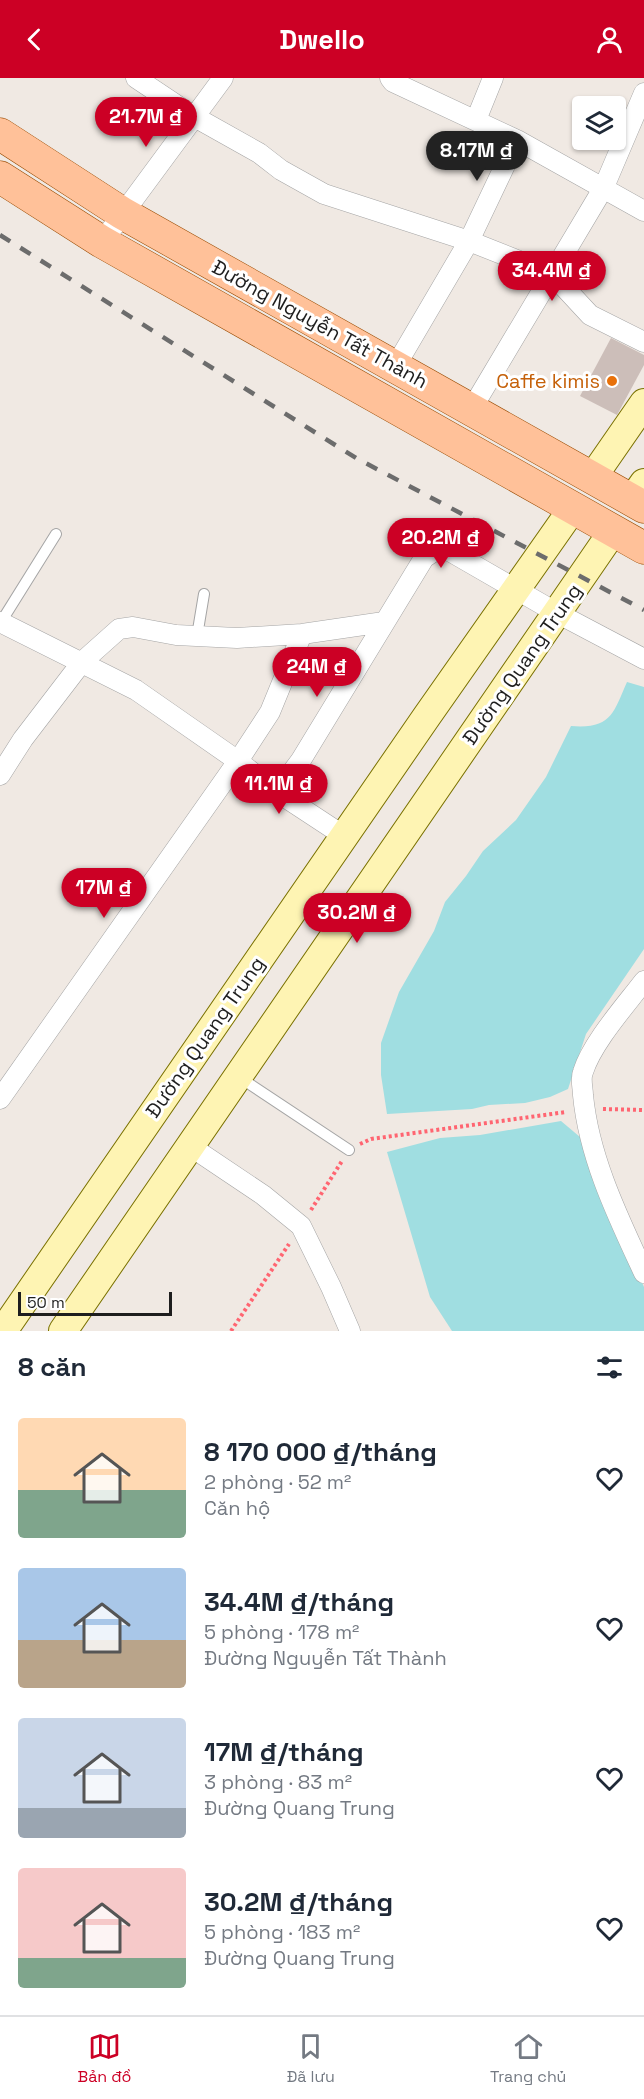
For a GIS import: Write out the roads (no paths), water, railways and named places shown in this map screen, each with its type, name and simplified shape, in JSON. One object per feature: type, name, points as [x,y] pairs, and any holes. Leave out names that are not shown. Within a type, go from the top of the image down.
[{"type":"main road","name":"Đường Nguyễn Tất Thành","points":[[0,134],[122,213],[592,478],[640,497]]},
{"type":"main road","name":"Đường Nguyễn Tất Thành","points":[[0,177],[102,242],[644,548]]},
{"type":"main road","points":[[230,314],[247,283]]},
{"type":"main road","points":[[592,478],[644,403]]},
{"type":"main road","name":"Đường Quang Trung","points":[[6,1326],[573,508]]},
{"type":"main road","name":"Đường Quang Trung","points":[[63,1331],[613,531]]},
{"type":"street","points":[[136,78],[193,116],[259,153],[281,170],[324,194],[469,241],[552,273],[590,315],[644,342]]},
{"type":"street","points":[[102,242],[223,78]]},
{"type":"street","points":[[390,78],[393,82],[517,140],[644,211]]},
{"type":"street","points":[[476,120],[493,78]]},
{"type":"street","points":[[471,410],[604,187],[644,93]]},
{"type":"street","points":[[395,367],[469,241],[517,140]]},
{"type":"street","points":[[277,792],[301,760],[424,558],[440,550],[446,549],[557,613],[644,659]]},
{"type":"street","points":[[0,622],[136,690],[168,710],[277,792],[344,836]]},
{"type":"street","points":[[0,775],[23,739],[82,662],[119,628],[133,627],[176,635],[237,638],[302,634],[384,622]]},
{"type":"street","points":[[0,1099],[270,712],[302,634]]},
{"type":"street","points":[[644,981],[597,1044],[582,1074],[585,1109],[600,1168],[617,1214],[638,1248],[644,1273]]},
{"type":"street","points":[[190,1146],[263,1195],[301,1226],[350,1331]]},
{"type":"lane","points":[[0,622],[56,534]]},
{"type":"lane","points":[[197,636],[204,594]]},
{"type":"lane","points":[[238,1076],[349,1150]]},
{"type":"water","points":[[627,682],[644,687],[644,949],[586,1034],[568,1089],[550,1097],[525,1103],[387,1114],[381,1075],[381,1043],[399,992],[434,931],[445,902],[483,851],[516,820],[546,777],[571,726],[595,725],[603,722],[614,711]]},
{"type":"water","points":[[561,1121],[580,1137],[644,1287],[644,1331],[452,1331],[430,1297],[387,1152],[440,1138],[480,1135]]},
{"type":"railway","points":[[0,235],[356,458],[644,610]]},
{"type":"place","name":"Caffe kimis","points":[[612,381]]}]
